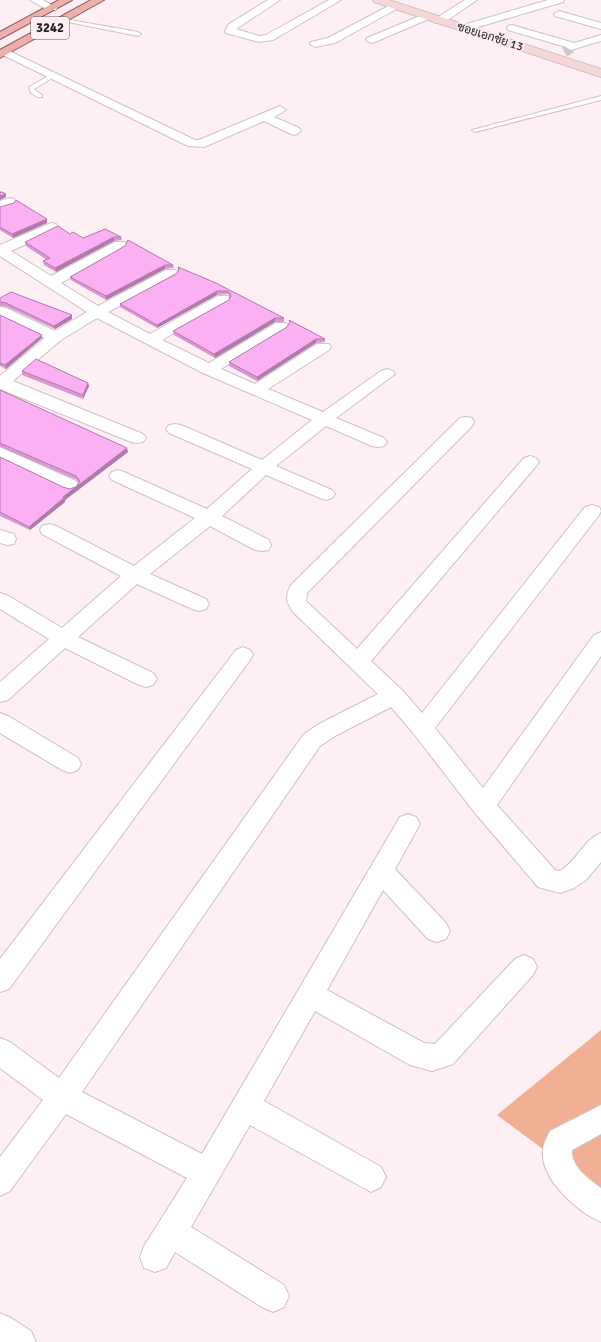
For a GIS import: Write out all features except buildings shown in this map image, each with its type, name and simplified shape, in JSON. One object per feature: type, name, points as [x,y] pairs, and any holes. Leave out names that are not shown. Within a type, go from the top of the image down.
[{"type":"main road","name":"3242","points":[[0,36],[67,0]]},
{"type":"main road","name":"3242","points":[[2,54],[99,0]]},
{"type":"street","points":[[35,0],[52,8]]},
{"type":"street","points":[[275,0],[233,26],[230,31],[259,39],[269,38],[336,0]]},
{"type":"street","name":"ซอยเอกชัย 13","points":[[378,0],[601,73]]},
{"type":"street","points":[[439,20],[472,0]]},
{"type":"street","points":[[464,28],[559,0]]},
{"type":"street","points":[[315,44],[331,41],[396,5]]},
{"type":"street","points":[[559,14],[601,26]]},
{"type":"street","points":[[371,40],[427,16]]},
{"type":"street","points":[[512,28],[570,48]]},
{"type":"street","points":[[552,57],[570,48],[601,38]]},
{"type":"street","points":[[2,54],[54,75],[192,143],[200,144],[280,110]]},
{"type":"street","points":[[264,117],[294,131]]},
{"type":"street","points":[[0,250],[51,227]]},
{"type":"street","points":[[50,284],[120,245]]},
{"type":"street","points":[[0,250],[50,284],[97,312],[152,339],[209,370],[378,442]]},
{"type":"street","points":[[137,438],[1,383],[56,337],[97,312],[171,273]]},
{"type":"street","points":[[152,339],[223,299]]},
{"type":"street","points":[[1,311],[56,337]]},
{"type":"street","points":[[209,370],[281,326]]},
{"type":"street","points":[[256,390],[322,347]]},
{"type":"street","points":[[0,694],[135,575],[208,517],[265,466],[324,419],[387,374]]},
{"type":"street","points":[[466,422],[298,590],[295,596],[296,602],[394,696],[422,728],[483,806],[547,879],[560,882],[572,877],[599,852]]},
{"type":"street","points":[[175,429],[265,466],[326,494]]},
{"type":"street","points":[[0,452],[70,485]]},
{"type":"street","points":[[358,662],[530,462]]},
{"type":"street","points":[[118,476],[208,517],[262,545]]},
{"type":"street","points":[[422,728],[592,511]]},
{"type":"street","points":[[49,530],[135,575],[199,604]]},
{"type":"street","points":[[0,600],[63,638],[146,679]]},
{"type":"street","points":[[483,806],[601,640]]},
{"type":"street","points":[[0,980],[243,655]]},
{"type":"street","points":[[0,1181],[62,1097],[312,740],[328,730],[394,696]]},
{"type":"street","points":[[0,722],[70,764]]},
{"type":"street","points":[[155,1257],[207,1173],[408,824]]},
{"type":"street","points":[[381,871],[437,931]]},
{"type":"street","points":[[309,994],[420,1056],[432,1058],[443,1055],[524,968]]},
{"type":"street","points":[[0,1051],[62,1097],[207,1173]]},
{"type":"street","points":[[245,1106],[371,1177]]},
{"type":"street","points":[[601,1119],[560,1141],[556,1154],[562,1170],[572,1182],[601,1207]]},
{"type":"street","points":[[170,1231],[273,1296]]},
{"type":"street","points":[[0,1329],[20,1342]]},
{"type":"lane","points":[[65,20],[138,34]]},
{"type":"lane","points":[[40,96],[31,88],[54,75]]},
{"type":"lane","points":[[475,130],[601,98]]},
{"type":"shaded area","points":[[601,1030],[601,1192],[497,1115]]},
{"type":"tunnel","points":[[564,51],[571,47]]}]
